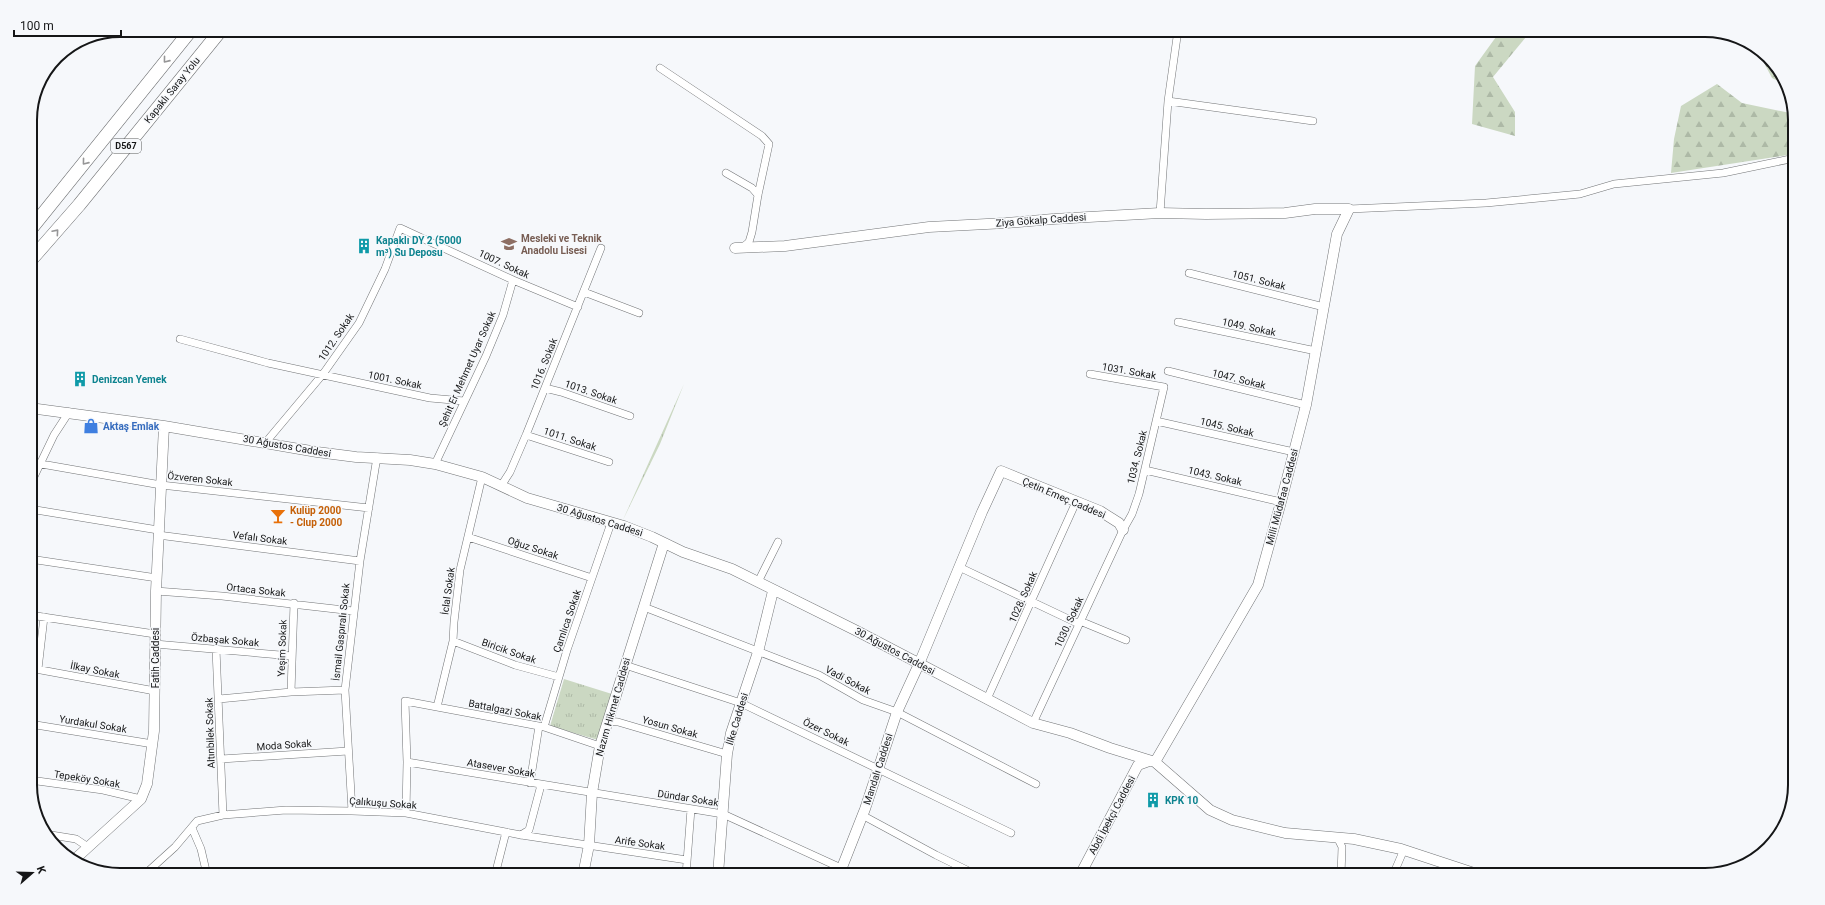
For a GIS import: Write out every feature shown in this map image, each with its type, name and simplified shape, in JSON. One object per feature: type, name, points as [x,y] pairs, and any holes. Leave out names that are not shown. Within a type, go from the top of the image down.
[{"type":"highway","name":"D567","points":[[37,221],[185,37]]},
{"type":"highway","name":"Kapaklı Saray Yolu","points":[[37,253],[79,205],[215,37]]},
{"type":"street","points":[[1160,213],[1168,101],[1177,37]]},
{"type":"street","points":[[660,68],[762,136],[769,144],[752,232],[749,242],[739,248]]},
{"type":"street","points":[[1168,101],[1313,121]]},
{"type":"street","points":[[1348,208],[1480,203],[1580,194],[1614,184],[1724,172],[1788,159]]},
{"type":"street","points":[[726,173],[752,188],[758,195]]},
{"type":"street","name":"Ziya Gökalp Caddesi","points":[[739,248],[785,246],[929,227],[1160,213],[1206,214],[1285,212],[1348,208]]},
{"type":"street","name":"Milli Müdafaa Caddesi","points":[[1152,762],[1258,585],[1306,405],[1337,234],[1348,208]]},
{"type":"street","name":"1007. Sokak","points":[[400,228],[513,280],[578,307]]},
{"type":"street","name":"1012. Sokak","points":[[266,442],[323,374],[359,324],[385,269],[400,228]]},
{"type":"street","name":"1016. Sokak","points":[[501,486],[510,472],[526,435],[601,248]]},
{"type":"street","name":"1051. Sokak","points":[[1189,273],[1324,307]]},
{"type":"street","name":"Şehit Er Mehmet Uyar Sokak","points":[[435,464],[486,356],[503,315],[513,280]]},
{"type":"street","points":[[584,292],[639,313]]},
{"type":"street","name":"1049. Sokak","points":[[1178,322],[1316,351]]},
{"type":"street","name":"1001. Sokak","points":[[180,339],[268,363],[430,398],[464,401]]},
{"type":"street","name":"1047. Sokak","points":[[1168,371],[1306,405]]},
{"type":"street","name":"1031. Sokak","points":[[1090,374],[1164,387]]},
{"type":"street","name":"1034. Sokak","points":[[1123,530],[1132,514],[1164,387]]},
{"type":"street","name":"1013. Sokak","points":[[545,388],[630,416]]},
{"type":"street","name":"30 Ağustos Caddesi","points":[[37,409],[164,426],[266,442],[317,452],[410,460],[435,464],[482,477],[527,498],[611,524],[624,526],[683,552],[732,569],[857,631],[987,700],[1034,723],[1070,733],[1152,762]]},
{"type":"street","points":[[37,470],[54,435],[69,412]]},
{"type":"street","name":"1045. Sokak","points":[[1156,421],[1294,452]]},
{"type":"street","name":"Fatih Caddesi","points":[[78,856],[141,799],[147,784],[153,744],[158,533],[164,426]]},
{"type":"street","name":"1011. Sokak","points":[[526,435],[609,462]]},
{"type":"street","name":"İsmail Gaspıralı Sokak","points":[[352,810],[345,690],[353,611],[377,457]]},
{"type":"street","name":"Özveren Sokak","points":[[37,463],[161,484],[369,508]]},
{"type":"street","name":"1043. Sokak","points":[[1144,470],[1281,502]]},
{"type":"street","name":"Çetin Emeç Caddesi","points":[[1001,471],[1100,511],[1119,523],[1123,530]]},
{"type":"street","name":"Mandalı Caddesi","points":[[842,868],[862,816],[897,712],[919,664],[982,512],[1001,471]]},
{"type":"street","name":"İclal Sokak","points":[[437,707],[453,641],[460,570],[482,477]]},
{"type":"street","name":"1028. Sokak","points":[[987,700],[1076,502]]},
{"type":"street","name":"Vefalı Sokak","points":[[37,510],[158,533],[360,561]]},
{"type":"street","name":"Çamlıca Sokak","points":[[530,783],[541,726],[611,524]]},
{"type":"street","name":"1030. Sokak","points":[[1034,723],[1123,530]]},
{"type":"street","name":"Oğuz Sokak","points":[[468,537],[592,578]]},
{"type":"street","points":[[758,582],[778,542]]},
{"type":"street","name":"Nazım Hikmet Caddesi","points":[[584,868],[589,846],[592,793],[600,746],[664,543]]},
{"type":"street","points":[[37,560],[157,578]]},
{"type":"street","points":[[959,567],[1080,623],[1126,640]]},
{"type":"street","name":"Ortaca Sokak","points":[[156,591],[294,603],[353,611]]},
{"type":"street","name":"İlke Caddesi","points":[[719,868],[727,754],[731,733],[758,652],[774,591]]},
{"type":"street","name":"Yeşim Sokak","points":[[291,692],[294,603]]},
{"type":"street","name":"Vadi Sokak","points":[[644,607],[819,676],[863,700],[897,712],[1036,784]]},
{"type":"street","name":"Özbaşak Sokak","points":[[37,616],[155,639],[216,649],[292,656]]},
{"type":"street","points":[[37,653],[44,617]]},
{"type":"street","name":"Biricik Sokak","points":[[453,641],[515,665],[559,677]]},
{"type":"street","name":"Altınbilek Sokak","points":[[216,649],[223,815]]},
{"type":"street","name":"Özer Sokak","points":[[625,665],[741,703],[1011,833]]},
{"type":"street","name":"İlkay Sokak","points":[[37,669],[155,691]]},
{"type":"street","points":[[219,699],[291,692],[345,690]]},
{"type":"street","name":"Battalgazi Sokak","points":[[407,762],[405,701],[541,726],[600,746]]},
{"type":"street","name":"Yosun Sokak","points":[[607,720],[727,754]]},
{"type":"street","name":"Yurdakul Sokak","points":[[37,725],[153,744]]},
{"type":"street","name":"Moda Sokak","points":[[221,760],[348,751]]},
{"type":"street","points":[[406,813],[407,762]]},
{"type":"street","name":"Atasever Sokak","points":[[407,762],[592,793]]},
{"type":"street","points":[[1152,762],[1210,810],[1232,820],[1285,833],[1354,839],[1401,849],[1460,868]]},
{"type":"street","name":"Abdi İpekçi Caddesi","points":[[1084,868],[1138,765],[1152,762]]},
{"type":"street","name":"Tepeköy Sokak","points":[[37,781],[102,790],[141,799]]},
{"type":"street","points":[[521,835],[529,830],[541,785]]},
{"type":"street","name":"Dündar Sokak","points":[[592,793],[723,814],[832,868]]},
{"type":"street","points":[[686,868],[691,809]]},
{"type":"street","name":"Çalıkuşu Sokak","points":[[192,828],[197,821],[223,815],[286,810],[352,810],[406,813],[521,835],[589,846]]},
{"type":"street","points":[[862,816],[963,868]]},
{"type":"street","points":[[152,868],[175,847],[192,828],[201,849],[205,868]]},
{"type":"street","points":[[497,868],[506,832]]},
{"type":"street","points":[[55,836],[76,839],[88,847]]},
{"type":"street","points":[[1337,837],[1342,847],[1341,868]]},
{"type":"street","name":"Arife Sokak","points":[[589,846],[687,860]]},
{"type":"street","points":[[1396,868],[1402,854],[1401,849]]},
{"type":"street","points":[[1447,868],[1448,864]]},
{"type":"green space","points":[[1496,37],[1526,37],[1493,77],[1515,112],[1515,136],[1472,124],[1475,66]]},
{"type":"green space","points":[[1763,61],[1778,81],[1772,78]]},
{"type":"green space","points":[[1717,84],[1742,103],[1788,112],[1788,155],[1671,173],[1674,139],[1681,106]]},
{"type":"green space","points":[[684,384],[660,444],[622,522]]},
{"type":"green space","points":[[564,679],[612,694],[598,740],[550,726]]},
{"type":"place","name":"Mesleki ve Teknik Anadolu Lisesi","points":[[509,244]]},
{"type":"place","name":"Kapaklı DY 2 (5000 m³) Su Deposu","points":[[364,246]]},
{"type":"place","name":"Denizcan Yemek","points":[[80,379]]},
{"type":"place","name":"Aktaş Emlak","points":[[91,426]]},
{"type":"place","name":"Kulüp 2000 - Clup 2000","points":[[278,516]]},
{"type":"place","name":"KPK 10","points":[[1153,800]]}]
